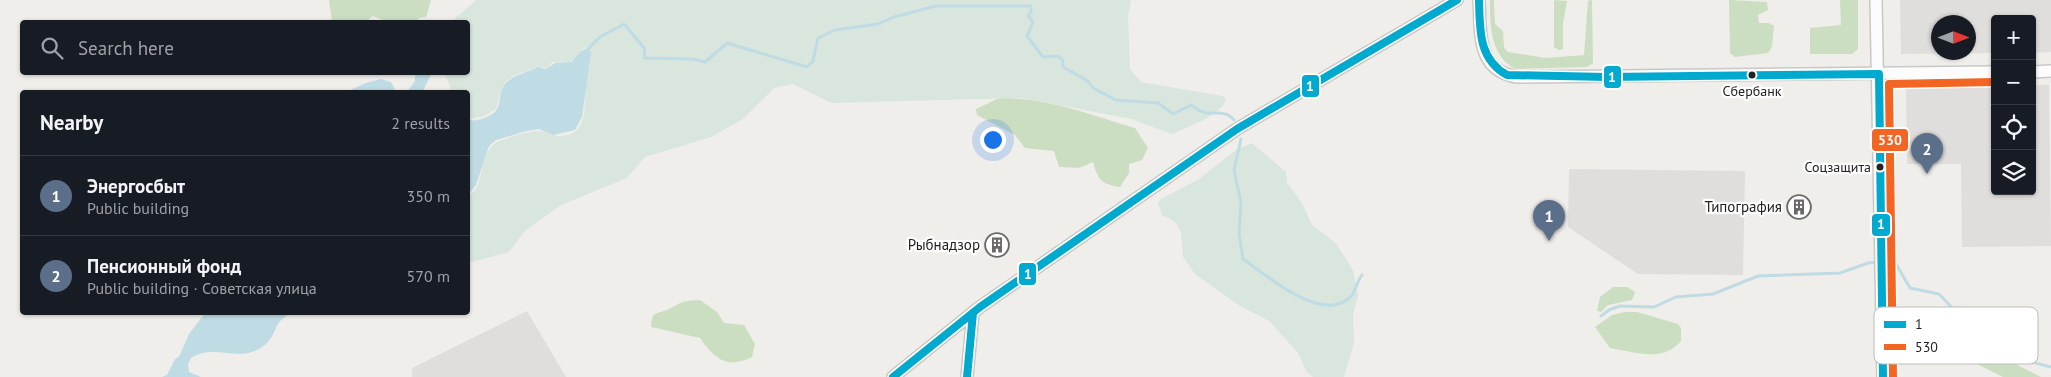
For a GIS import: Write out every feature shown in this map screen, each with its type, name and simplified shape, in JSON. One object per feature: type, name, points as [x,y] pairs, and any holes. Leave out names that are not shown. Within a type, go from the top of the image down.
[{"type":"street","points":[[893,377],[973,313],[1059,254],[1126,204],[1262,113],[1457,0]]},
{"type":"street","points":[[1479,0],[1484,53],[1492,66],[1507,75],[1607,77],[1991,72]]},
{"type":"street","points":[[1876,0],[1879,74],[1882,307]]},
{"type":"street","points":[[2036,72],[2051,71]]},
{"type":"street","points":[[967,377],[973,313]]},
{"type":"street","points":[[1883,364],[1883,377]]},
{"type":"shaded area","points":[[476,0],[1131,0],[1128,17],[1130,69],[1141,82],[1217,95],[1224,97],[1226,100],[1223,106],[1210,116],[1172,134],[1131,119],[1022,98],[831,103],[793,84],[774,88],[743,119],[711,137],[645,157],[627,178],[561,205],[525,231],[509,252],[470,262],[470,195],[474,192],[480,179],[489,150],[497,142],[529,132],[542,131],[563,136],[575,132],[583,119],[586,77],[590,57],[588,47],[584,48],[570,62],[552,62],[547,68],[537,68],[513,77],[502,88],[496,109],[484,116],[470,119],[470,90],[451,90],[446,75],[470,75],[470,20],[453,20]]},
{"type":"shaded area","points":[[1900,0],[2051,0],[2051,52],[2036,53],[2036,15],[1991,15],[1991,53],[1976,53],[1976,15],[1931,15],[1931,54],[1901,54]]},
{"type":"shaded area","points":[[2036,85],[2049,85],[2051,246],[1962,247],[1961,164],[1907,164],[1906,87],[1991,86],[1991,195],[2036,195]]},
{"type":"shaded area","points":[[1252,143],[1286,172],[1287,183],[1302,203],[1312,225],[1336,243],[1353,270],[1358,295],[1353,316],[1354,343],[1344,377],[1313,377],[1306,371],[1298,353],[1269,321],[1240,306],[1195,274],[1183,257],[1181,232],[1175,222],[1162,215],[1158,202],[1161,199],[1199,179],[1237,149]]},
{"type":"shaded area","points":[[1569,169],[1745,171],[1743,275],[1638,274],[1568,227]]},
{"type":"shaded area","points":[[527,311],[566,377],[412,377],[412,368]]},
{"type":"green space","points":[[329,0],[431,0],[426,17],[418,20],[382,20],[373,16],[368,20],[332,20]]},
{"type":"green space","points":[[1490,0],[1494,0],[1495,24],[1503,31],[1504,48],[1508,52],[1546,58],[1584,55],[1588,1],[1592,0],[1593,63],[1587,67],[1515,69],[1507,63],[1496,48],[1491,30]]},
{"type":"green space","points":[[1554,0],[1567,1],[1563,24],[1563,49],[1559,50],[1554,47]]},
{"type":"green space","points":[[1729,0],[1767,2],[1768,10],[1758,15],[1759,23],[1769,23],[1774,26],[1772,47],[1768,53],[1735,57],[1730,53]]},
{"type":"green space","points":[[1840,0],[1858,0],[1858,49],[1852,54],[1810,54],[1810,28],[1841,25]]},
{"type":"green space","points":[[999,98],[1034,100],[1135,128],[1148,148],[1142,160],[1129,164],[1129,173],[1120,187],[1104,183],[1099,177],[1093,162],[1079,168],[1059,167],[1054,151],[1025,148],[1015,135],[977,115],[976,109]]},
{"type":"green space","points":[[1613,287],[1627,287],[1635,292],[1632,300],[1608,305],[1601,312],[1597,311],[1600,297]]},
{"type":"green space","points":[[700,300],[717,312],[724,323],[744,325],[755,344],[752,357],[743,361],[728,362],[710,351],[700,338],[651,327],[654,315],[683,302]]},
{"type":"green space","points":[[1637,312],[1678,324],[1681,328],[1681,341],[1674,348],[1657,354],[1610,348],[1595,327],[1612,315]]},
{"type":"green space","points":[[1977,364],[2015,364],[2041,377],[2003,377]]},
{"type":"water","points":[[588,48],[591,52],[582,117],[575,130],[553,135],[539,129],[496,140],[489,146],[476,185],[470,192],[470,120],[480,120],[493,113],[499,105],[503,87],[514,77],[538,67],[546,69],[555,63],[571,62],[581,51]]},
{"type":"water","points":[[415,75],[431,75],[423,90],[408,90],[415,81]]},
{"type":"water","points":[[381,79],[391,82],[395,90],[350,90]]},
{"type":"water","points":[[203,315],[287,315],[279,322],[268,342],[257,350],[238,354],[210,352],[200,354],[191,358],[188,364],[189,372],[201,377],[162,377],[167,375],[175,359],[179,357],[189,334]]},
{"type":"waterway","points":[[586,51],[600,37],[624,24],[644,48],[645,58],[693,59],[705,62],[727,43],[807,67],[813,61],[818,38],[835,30],[878,24],[894,17],[936,6],[1031,6],[1031,12],[1028,16],[1033,22],[1027,36],[1043,57],[1058,56],[1063,61],[1063,67],[1088,81],[1093,88],[1116,100],[1158,103],[1173,114],[1191,105],[1204,112],[1228,115],[1234,120]]},
{"type":"waterway","points":[[1241,139],[1234,170],[1241,203],[1239,233],[1243,259],[1280,286],[1296,295],[1312,302],[1327,305],[1341,303],[1352,295],[1362,275]]},
{"type":"waterway","points":[[1601,316],[1609,310],[1620,306],[1654,307],[1676,297],[1713,294],[1758,276],[1840,273],[1868,263],[1878,262]]},
{"type":"waterway","points":[[1885,262],[1895,262],[1910,288],[1939,294],[1951,307]]},
{"type":"waterway","points":[[2038,364],[2051,367]]},
{"type":"transit line","name":"1","points":[[893,377],[980,307],[1237,129],[1457,0]]},
{"type":"transit line","name":"1","points":[[1479,0],[1482,42],[1491,61],[1507,75],[1607,77],[1879,74],[1882,307]]},
{"type":"transit line","name":"530","points":[[1892,307],[1889,84],[1991,82]]},
{"type":"transit line","name":"1","points":[[967,377],[973,313]]},
{"type":"transit line","name":"1","points":[[1883,364],[1883,377]]},
{"type":"transit line","name":"530","points":[[1893,364],[1893,377]]},
{"type":"place","name":"Сбербанк","points":[[1752,75]]},
{"type":"place","name":"Соцзащита","points":[[1880,167]]},
{"type":"place","name":"Пенсионный фонд","points":[[1927,174]]},
{"type":"place","name":"Типография","points":[[1799,207]]},
{"type":"place","name":"Энергосбыт","points":[[1549,241]]},
{"type":"place","name":"Рыбнадзор","points":[[997,245]]}]
